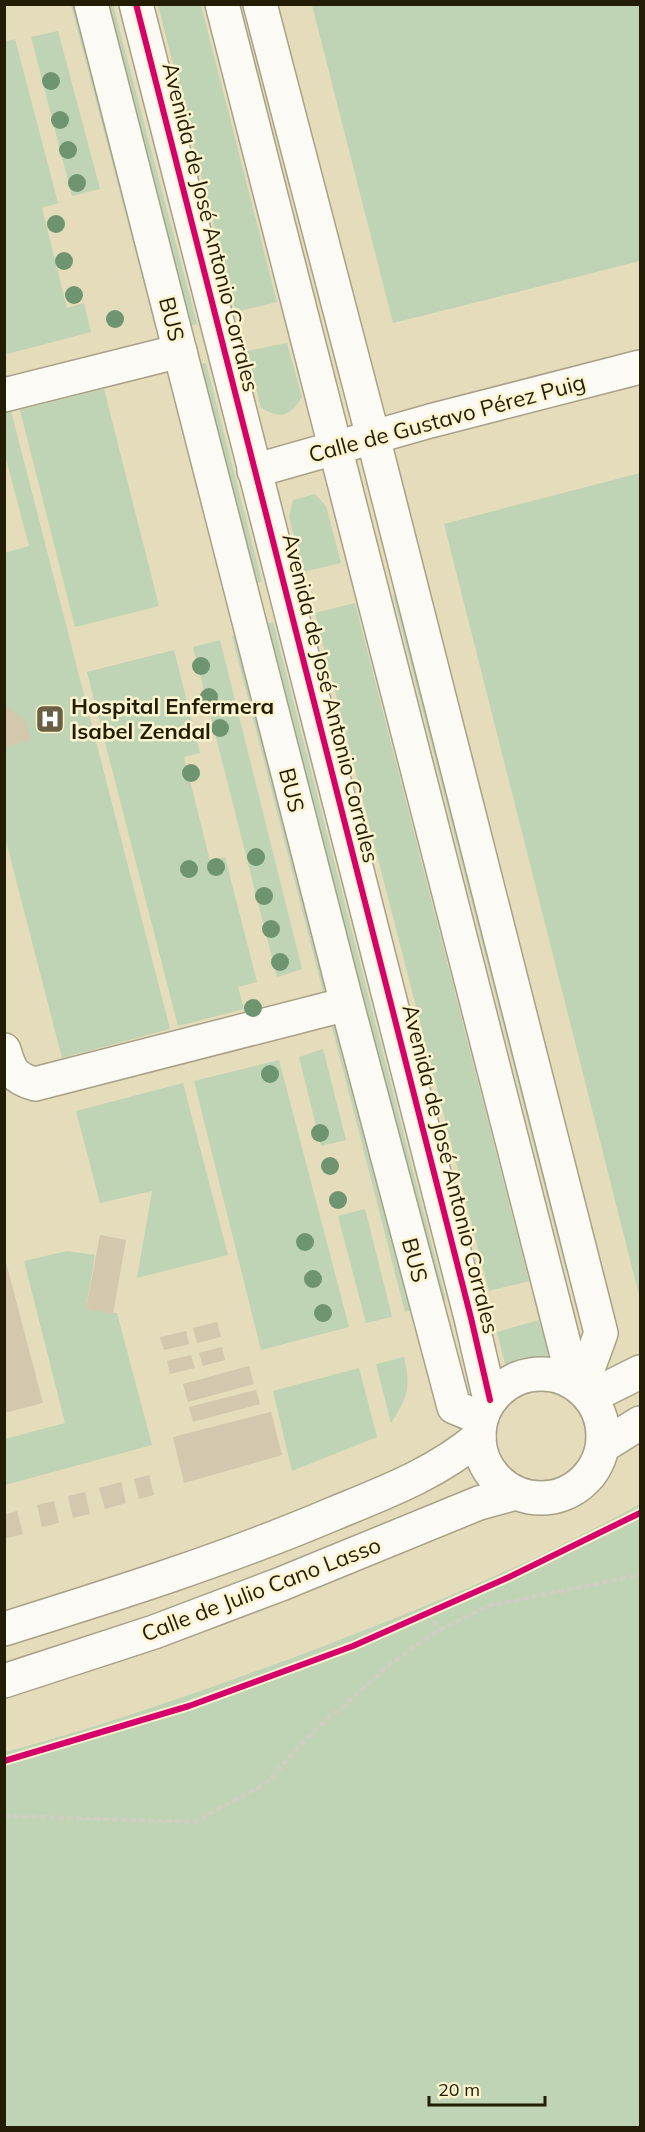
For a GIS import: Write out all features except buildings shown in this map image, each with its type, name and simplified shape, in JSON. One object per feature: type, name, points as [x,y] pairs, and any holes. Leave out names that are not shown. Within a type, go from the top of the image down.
[{"type":"street","name":"BUS","points":[[91,4],[347,1004],[454,1407],[483,1418]]},
{"type":"street","name":"Avenida de José Antonio Corrales","points":[[136,4],[471,1317],[483,1418]]},
{"type":"street","points":[[222,4],[581,1388]]},
{"type":"street","points":[[260,4],[373,437],[601,1333],[581,1388]]},
{"type":"street","points":[[4,395],[180,351]]},
{"type":"street","name":"Calle de Gustavo Pérez Puig","points":[[254,471],[373,437],[640,367]]},
{"type":"street","points":[[4,1050],[8,1063],[18,1079],[35,1084],[347,1004]]},
{"type":"street","points":[[581,1388],[606,1389],[640,1372]]},
{"type":"street","points":[[538,1373],[557,1375],[581,1388],[598,1409],[603,1427],[603,1446],[597,1464],[586,1480],[571,1491],[553,1497],[534,1498],[516,1493],[501,1484],[489,1471],[482,1454],[483,1418],[503,1386],[519,1377],[538,1373]]},
{"type":"street","name":"Calle de Julio Cano Lasso","points":[[4,1629],[148,1584],[284,1535],[403,1485],[442,1465],[483,1418]]},
{"type":"street","points":[[603,1446],[640,1423]]},
{"type":"street","name":"Calle de Julio Cano Lasso","points":[[4,1681],[175,1624],[281,1584],[479,1503],[516,1493]]},
{"type":"path","points":[[4,1816],[195,1822],[265,1784],[314,1732],[348,1701],[391,1664],[440,1630],[488,1606],[640,1575]]},
{"type":"path","points":[[417,1617],[438,1608]]},
{"type":"path","points":[[428,1613],[440,1630]]},
{"type":"green space","points":[[71,5],[82,5],[165,325],[156,330]]},
{"type":"green space","points":[[105,5],[113,5],[197,324],[189,326]]},
{"type":"green space","points":[[158,5],[201,5],[277,302],[236,312]]},
{"type":"green space","points":[[312,5],[640,5],[640,261],[393,323]]},
{"type":"green space","points":[[58,31],[100,189],[72,196],[31,37]]},
{"type":"green space","points":[[15,39],[58,203],[42,208],[67,308],[84,303],[91,332],[7,354],[4,342],[4,42]]},
{"type":"green space","points":[[287,343],[302,397],[293,409],[280,415],[261,408],[247,351]]},
{"type":"green space","points":[[206,363],[262,582],[256,583],[199,364]]},
{"type":"green space","points":[[104,389],[159,606],[75,627],[20,410]]},
{"type":"green space","points":[[11,411],[170,1029],[62,1058],[5,837],[4,553],[29,546],[5,455],[5,413]]},
{"type":"green space","points":[[640,473],[640,1299],[444,524]]},
{"type":"green space","points":[[315,494],[326,506],[341,563],[303,572],[289,517],[293,500]]},
{"type":"green space","points":[[401,593],[574,1269],[566,1271],[393,595]]},
{"type":"green space","points":[[355,603],[529,1281],[489,1291],[315,613]]},
{"type":"green space","points":[[273,622],[446,1300],[439,1302],[266,624]]},
{"type":"green space","points":[[246,633],[419,1308],[405,1312],[232,636]]},
{"type":"green space","points":[[220,640],[302,969],[277,977],[193,647]]},
{"type":"green space","points":[[174,650],[200,753],[184,757],[210,861],[225,857],[257,982],[238,987],[244,1009],[178,1026],[87,672]]},
{"type":"green space","points":[[323,1049],[346,1140],[321,1146],[299,1057]]},
{"type":"green space","points":[[279,1060],[349,1327],[261,1350],[194,1081]]},
{"type":"green space","points":[[183,1083],[228,1255],[137,1278],[152,1191],[100,1203],[76,1111]]},
{"type":"green space","points":[[365,1209],[392,1317],[366,1323],[338,1216]]},
{"type":"green space","points":[[67,1251],[95,1255],[86,1309],[117,1313],[152,1445],[5,1485],[5,1439],[65,1423],[24,1261]]},
{"type":"green space","points":[[539,1320],[550,1360],[507,1371],[497,1332]]},
{"type":"green space","points":[[404,1357],[407,1377],[406,1392],[391,1423],[376,1364]]},
{"type":"green space","points":[[359,1368],[377,1437],[292,1471],[273,1391]]},
{"type":"green space","points":[[640,1504],[640,2127],[5,2127],[5,1752],[151,1708],[339,1640],[514,1568]]},
{"type":"cycle path","points":[[136,4],[490,1400]]},
{"type":"cycle path","points":[[4,1761],[189,1706],[353,1646],[507,1578],[640,1513]]},
{"type":"place","name":"Hospital Enfermera Isabel Zendal","points":[[50,719]]}]
